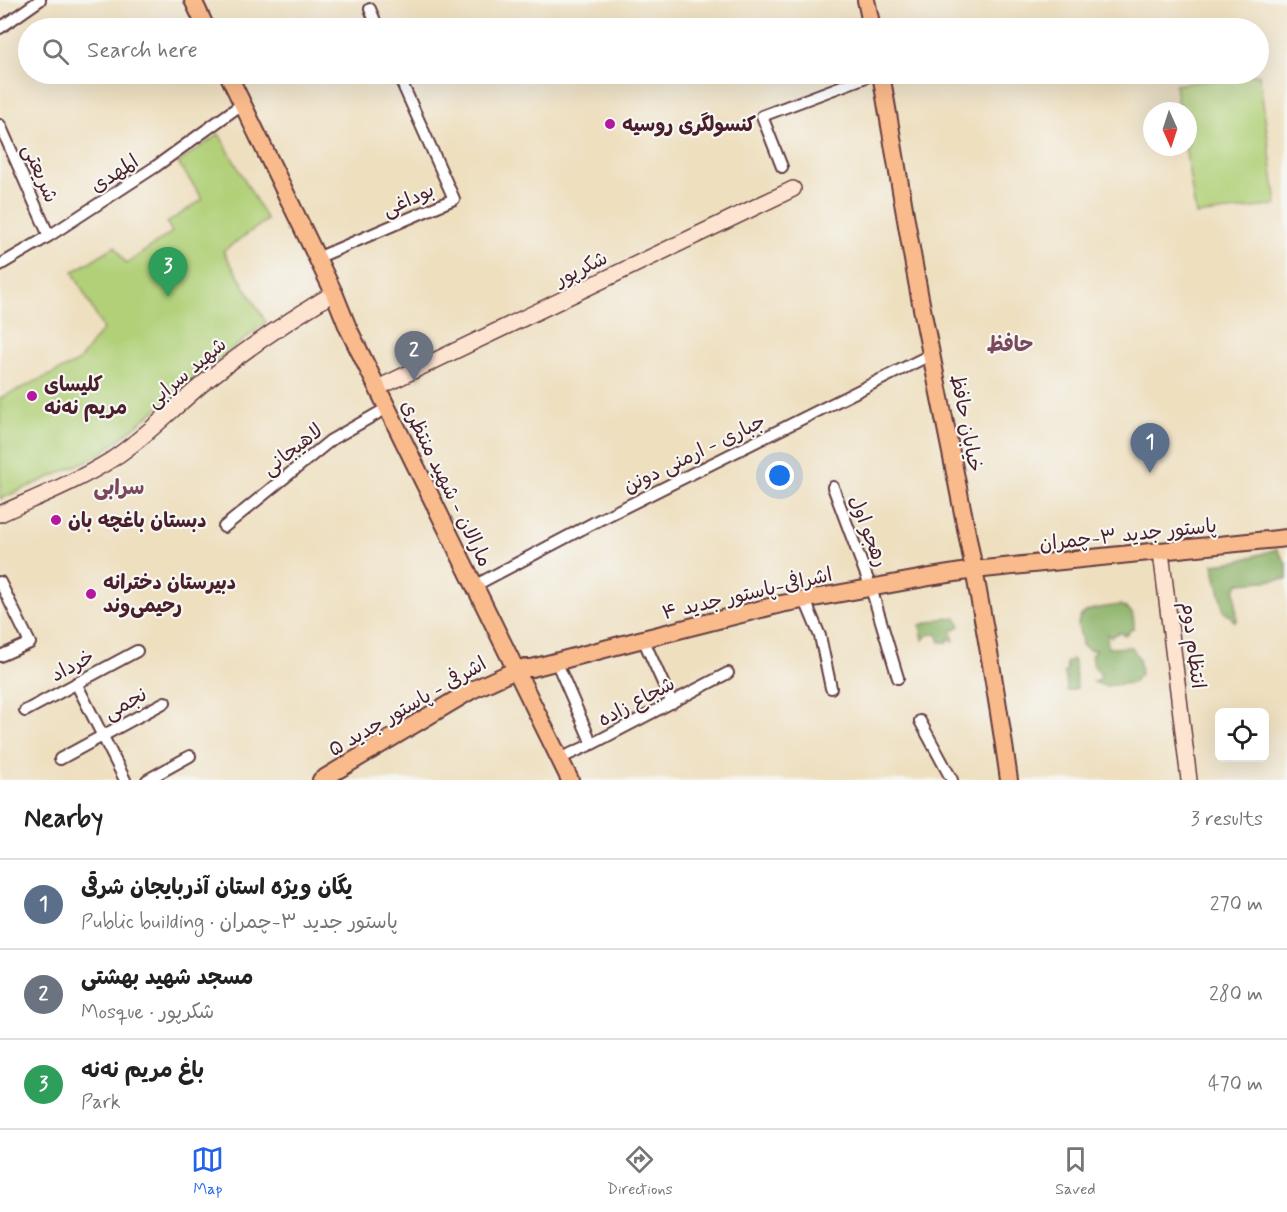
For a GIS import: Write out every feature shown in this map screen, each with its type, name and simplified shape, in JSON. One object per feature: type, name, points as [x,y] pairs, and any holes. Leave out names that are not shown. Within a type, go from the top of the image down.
[{"type":"main road","points":[[866,0],[870,18]]},
{"type":"main road","points":[[195,1],[202,18]]},
{"type":"main road","name":"مارالان - شهید منتظری","points":[[233,84],[474,586],[522,672],[570,780]]},
{"type":"main road","name":"خیابان حافظ","points":[[883,84],[974,570],[1009,780]]},
{"type":"main road","name":"پاستور جدید ۳-چمران","points":[[974,570],[1287,538]]},
{"type":"main road","name":"اشرافی-پاستور جدید ۴","points":[[522,672],[556,661],[781,604],[974,570]]},
{"type":"main road","name":"اشرفی - پاستور جدید ۵","points":[[321,780],[472,690],[522,672]]},
{"type":"main road","name":"اشرفی - پاستور جدید ۵","points":[[337,780],[522,672]]},
{"type":"street","points":[[0,28],[40,0]]},
{"type":"street","points":[[370,9],[374,18]]},
{"type":"street","name":"بوداغی","points":[[317,258],[454,198],[403,84]]},
{"type":"street","points":[[782,167],[762,116],[847,84]]},
{"type":"street","name":"المهدی","points":[[0,265],[155,167],[242,104]]},
{"type":"street","name":"شریعتی","points":[[0,125],[2,137],[49,236]]},
{"type":"street","name":"شکرپور","points":[[386,384],[793,189]]},
{"type":"street","name":"شهید سرابی","points":[[0,514],[78,479],[111,460],[246,350],[334,293]]},
{"type":"street","name":"جباری - ارمنی دونن","points":[[474,586],[599,520],[932,354]]},
{"type":"street","name":"لاهیجانی","points":[[224,527],[331,440],[387,408]]},
{"type":"street","name":"رهجو اول","points":[[833,487],[871,588],[898,678]]},
{"type":"street","name":"انتظام دوم","points":[[1161,552],[1189,780]]},
{"type":"street","points":[[0,582],[30,643],[0,656]]},
{"type":"street","points":[[805,600],[820,636],[831,688]]},
{"type":"street","points":[[643,639],[672,703]]},
{"type":"street","name":"خرداد","points":[[25,711],[137,651]]},
{"type":"street","points":[[556,661],[592,744]]},
{"type":"street","name":"شجاع زاده","points":[[560,759],[728,674]]},
{"type":"street","points":[[76,683],[125,780]]},
{"type":"street","name":"نجمی","points":[[60,759],[165,702]]},
{"type":"street","points":[[920,721],[952,780]]},
{"type":"street","points":[[147,780],[190,756]]},
{"type":"green space","points":[[1260,84],[1277,205],[1196,215],[1186,156],[1197,156],[1197,102],[1178,102],[1175,85]]},
{"type":"green space","points":[[219,134],[267,220],[223,251],[266,322],[98,456],[0,499],[0,398],[78,362],[103,329],[73,272],[115,246],[126,264],[172,232],[167,223],[203,199],[178,163]]},
{"type":"green space","points":[[1277,549],[1287,565],[1287,579],[1239,583],[1235,589],[1237,620],[1235,622],[1224,612],[1213,564],[1238,561]]},
{"type":"green space","points":[[1120,605],[1132,613],[1134,627],[1125,635],[1120,632],[1111,637],[1107,634],[1108,648],[1132,647],[1139,659],[1141,674],[1132,683],[1105,686],[1093,682],[1098,681],[1101,675],[1094,666],[1091,656],[1096,650],[1089,650],[1082,645],[1079,619],[1088,611]]},
{"type":"green space","points":[[947,617],[956,618],[960,626],[951,631],[954,641],[948,638],[948,642],[940,642],[937,634],[927,635],[923,640],[920,625]]},
{"type":"green space","points":[[1072,659],[1077,688],[1067,691],[1064,673],[1067,670],[1066,663]]},
{"type":"place","name":"کنسولگری روسیه","points":[[610,124]]},
{"type":"place","name":"باغ مریم نه‌نه","points":[[168,297]]},
{"type":"place","name":"مسجد شهید بهشتی","points":[[414,381]]},
{"type":"place","name":"کلیسای مریم نه‌نه","points":[[32,396]]},
{"type":"place","name":"یگان ویژه استان آذربایجان شرقی","points":[[1150,473]]},
{"type":"place","name":"دبستان باغچه بان","points":[[56,520]]},
{"type":"place","name":"دبیرستان دخترانه رحیمی‌وند","points":[[91,594]]},
{"type":"district","name":"حافظ","points":[[1010,344]]},
{"type":"district","name":"سرابی","points":[[119,487]]}]
